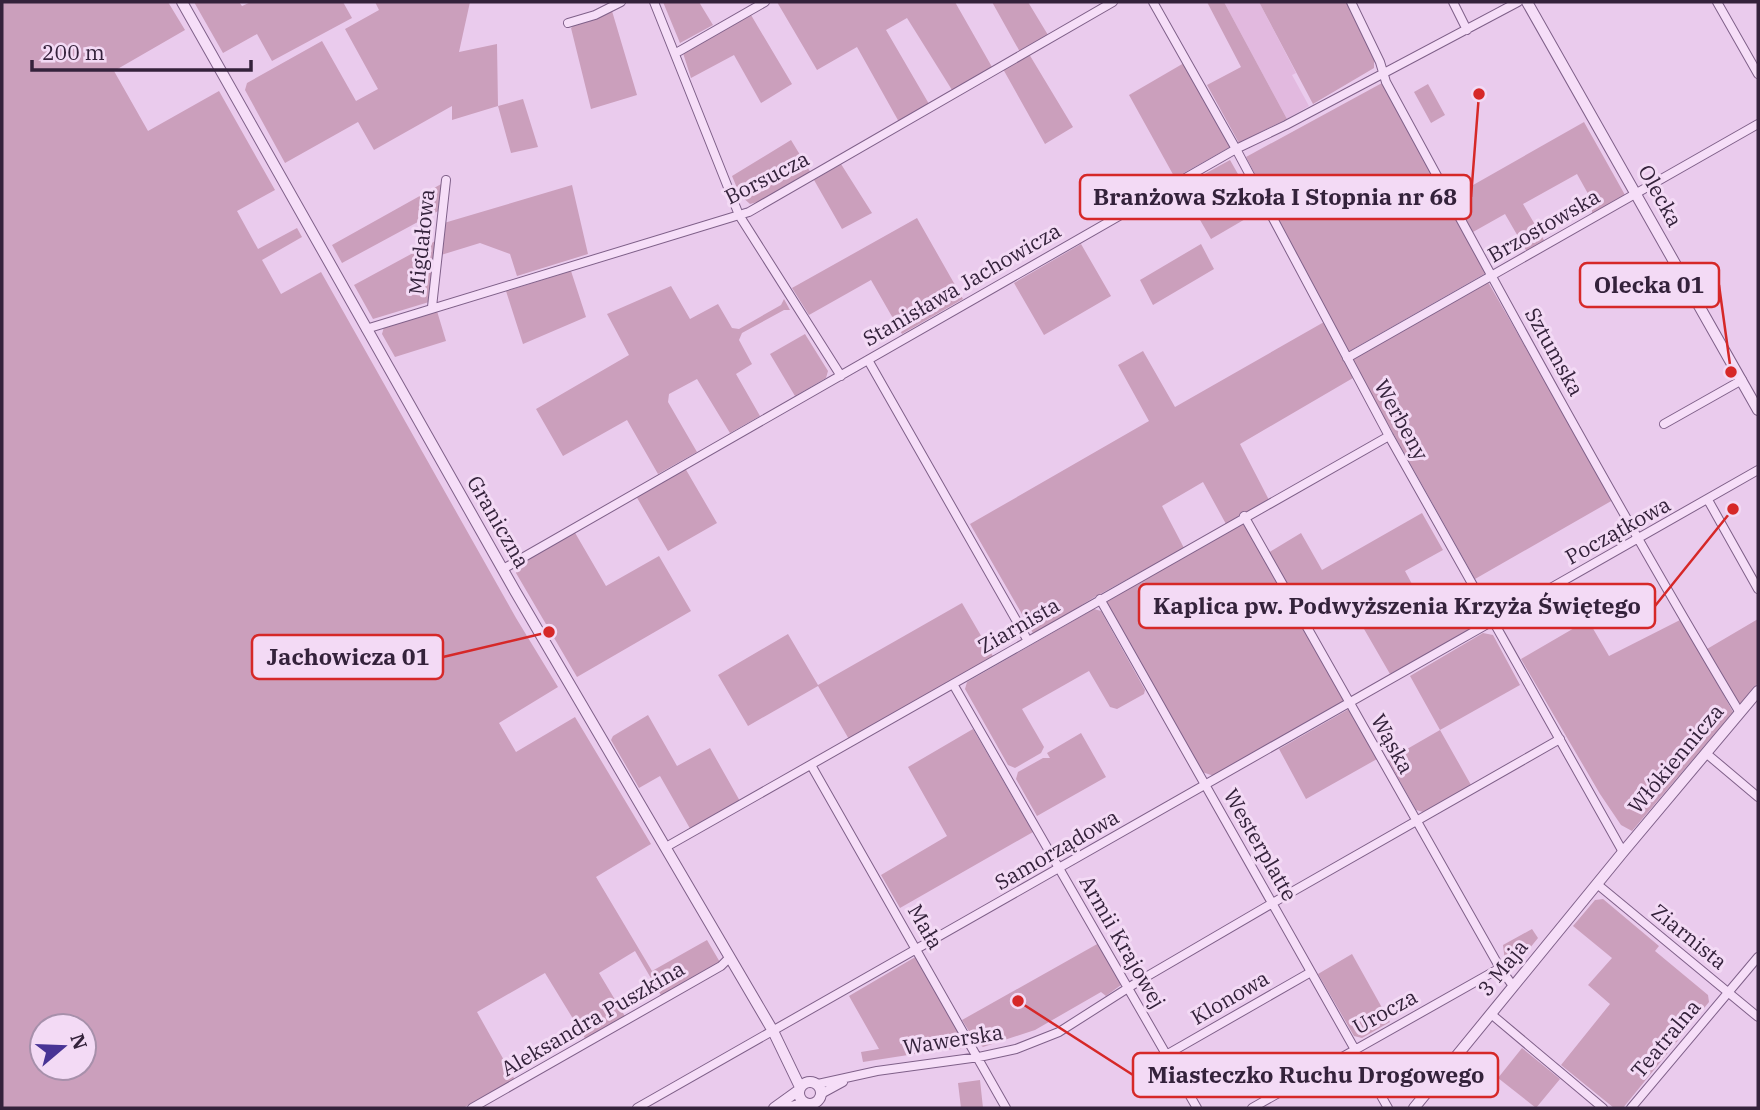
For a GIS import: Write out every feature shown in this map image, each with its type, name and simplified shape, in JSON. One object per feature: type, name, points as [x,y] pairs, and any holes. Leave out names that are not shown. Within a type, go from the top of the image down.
[{"type":"street","name":"Graniczna","points":[[182,2],[503,569],[811,1096]]},
{"type":"street","points":[[568,23],[595,15],[621,2]]},
{"type":"street","points":[[654,2],[739,215],[841,376]]},
{"type":"street","points":[[676,53],[765,2]]},
{"type":"street","name":"Borsucza","points":[[366,329],[749,212],[1113,2]]},
{"type":"street","name":"Werbeny","points":[[1153,2],[1236,149],[1389,436],[1623,852]]},
{"type":"street","name":"Sztumska","points":[[1350,2],[1380,62],[1383,74],[1492,276],[1740,713]]},
{"type":"street","points":[[1453,2],[1467,30]]},
{"type":"street","name":"Stanisława Jachowicza","points":[[503,569],[1236,149],[1518,2]]},
{"type":"street","name":"Olecka","points":[[1528,2],[1758,410]]},
{"type":"street","points":[[1717,2],[1758,74]]},
{"type":"street","name":"Brzostowska","points":[[1346,358],[1758,124]]},
{"type":"street","name":"Migdałowa","points":[[432,307],[446,180]]},
{"type":"street","points":[[868,360],[1028,641]]},
{"type":"street","points":[[1664,424],[1742,380]]},
{"type":"street","name":"Ziarnista","points":[[666,847],[1244,516],[1389,436]]},
{"type":"street","name":"Początkowa","points":[[1494,621],[1758,470]]},
{"type":"street","points":[[1708,500],[1758,589]]},
{"type":"street","name":"Wąska","points":[[1244,516],[1416,822],[1513,986]]},
{"type":"street","name":"Westerplatte","points":[[1100,599],[1388,1108]]},
{"type":"street","name":"Samorządowa","points":[[637,1108],[1494,621]]},
{"type":"street","name":"Armii Krajowej","points":[[953,684],[1196,1108]]},
{"type":"street","name":"Włókiennicza","points":[[1623,852],[1758,691]]},
{"type":"street","name":"Wawerska","points":[[788,1108],[851,1077],[877,1070],[979,1058],[1016,1049],[1059,1032],[1273,903],[1560,739]]},
{"type":"street","points":[[1707,754],[1758,797]]},
{"type":"street","name":"Mała","points":[[811,765],[1006,1108]]},
{"type":"street","name":"3 Maja","points":[[1413,1108],[1623,852]]},
{"type":"street","name":"Ziarnista","points":[[1597,884],[1758,1017]]},
{"type":"street","name":"Aleksandra Puszkina","points":[[472,1108],[721,966],[730,957]]},
{"type":"street","name":"Teatralna","points":[[1631,1108],[1758,957]]},
{"type":"street","name":"Urocza","points":[[1252,1108],[1500,968]]},
{"type":"street","name":"Klonowa","points":[[1166,1055],[1311,972]]},
{"type":"street","points":[[1491,1014],[1604,1108]]},
{"type":"street","name":"Wawerska","points":[[774,1108],[811,1096]]},
{"type":"shaded area","points":[[2,2],[168,2],[185,30],[114,71],[148,131],[219,91],[275,190],[237,211],[258,249],[297,228],[302,237],[262,260],[281,294],[321,272],[516,618],[558,687],[499,723],[516,752],[575,717],[651,844],[596,877],[652,971],[707,940],[721,964],[662,997],[635,951],[599,973],[626,1018],[586,1040],[545,973],[477,1012],[515,1080],[463,1108],[2,1108]]},
{"type":"shaded area","points":[[194,2],[239,2],[242,6],[251,2],[343,2],[352,18],[272,61],[257,34],[223,53]]},
{"type":"shaded area","points":[[375,2],[470,2],[459,52],[497,44],[498,106],[452,120],[452,106],[374,150],[358,122],[285,163],[245,90],[247,83],[322,41],[356,101],[378,89],[345,29],[379,10]]},
{"type":"shaded area","points":[[663,2],[699,2],[713,25],[680,43]]},
{"type":"shaded area","points":[[777,2],[955,2],[992,67],[952,90],[907,18],[886,30],[929,104],[899,122],[857,47],[817,70]]},
{"type":"shaded area","points":[[992,2],[1028,2],[1048,35],[1020,52]]},
{"type":"shaded area","points":[[1207,2],[1224,2],[1287,119],[1239,143],[1207,85],[1241,67]]},
{"type":"shaded area","points":[[1224,2],[1259,2],[1296,73],[1292,75],[1309,106],[1287,119]]},
{"type":"shaded area","points":[[1259,2],[1347,2],[1374,58],[1374,68],[1313,104]]},
{"type":"shaded area","points":[[612,11],[637,95],[591,109],[571,28],[577,23]]},
{"type":"shaded area","points":[[751,15],[792,84],[761,103],[734,55],[691,78],[683,53]]},
{"type":"shaded area","points":[[1029,54],[1073,127],[1045,144],[1003,69]]},
{"type":"shaded area","points":[[1184,63],[1232,146],[1175,178],[1129,95]]},
{"type":"shaded area","points":[[1382,83],[1486,273],[1348,352],[1246,157]]},
{"type":"shaded area","points":[[1428,84],[1445,115],[1431,123],[1414,92]]},
{"type":"shaded area","points":[[523,99],[538,147],[511,153],[498,106]]},
{"type":"shaded area","points":[[1584,122],[1625,195],[1592,214],[1592,210],[1596,208],[1577,174],[1523,204],[1545,242],[1527,252],[1505,214],[1473,232],[1452,197]]},
{"type":"shaded area","points":[[791,140],[811,173],[761,201],[750,204],[740,195],[732,176]]},
{"type":"shaded area","points":[[1230,160],[1259,211],[1211,239],[1181,187]]},
{"type":"shaded area","points":[[841,164],[872,213],[842,229],[814,180]]},
{"type":"shaded area","points":[[443,183],[440,210],[342,263],[332,245]]},
{"type":"shaded area","points":[[572,185],[588,254],[517,276],[510,254],[480,243],[441,255],[444,223]]},
{"type":"shaded area","points":[[917,218],[963,299],[902,334],[871,280],[809,315],[792,288]]},
{"type":"shaded area","points":[[437,240],[429,302],[373,319],[354,285]]},
{"type":"shaded area","points":[[1081,244],[1111,296],[1044,335],[1014,283]]},
{"type":"shaded area","points":[[1201,244],[1214,269],[1153,305],[1140,280]]},
{"type":"shaded area","points":[[571,271],[586,317],[523,344],[506,291]]},
{"type":"shaded area","points":[[1488,282],[1613,500],[1475,579],[1352,360]]},
{"type":"shaded area","points":[[671,286],[690,319],[718,304],[732,328],[739,329],[781,305],[784,299],[790,310],[784,310],[742,333],[739,340],[752,364],[736,374],[760,416],[730,433],[697,379],[669,394],[668,402],[697,452],[658,474],[627,420],[563,456],[536,409],[629,355],[607,314]]},
{"type":"shaded area","points":[[437,311],[446,341],[395,357],[382,334],[384,327]]},
{"type":"shaded area","points":[[1324,322],[1353,378],[1240,444],[1269,500],[1226,524],[1203,482],[1162,506],[1184,548],[1093,598],[1034,635],[970,524],[1149,421],[1118,365],[1143,351],[1175,407]]},
{"type":"shaded area","points":[[805,334],[828,371],[826,378],[795,396],[770,354]]},
{"type":"shaded area","points":[[685,468],[717,523],[668,551],[636,496]]},
{"type":"shaded area","points":[[1422,513],[1443,550],[1405,571],[1425,608],[1463,586],[1485,622],[1390,674],[1349,603],[1311,624],[1268,553],[1301,533],[1322,570]]},
{"type":"shaded area","points":[[1243,521],[1345,702],[1214,776],[1202,772],[1104,599]]},
{"type":"shaded area","points":[[574,531],[606,586],[659,556],[691,611],[577,677],[516,573],[519,562]]},
{"type":"shaded area","points":[[962,603],[994,658],[850,741],[818,686],[748,726],[718,675],[788,634],[818,685]]},
{"type":"shaded area","points":[[1094,609],[1101,611],[1145,690],[1144,694],[1117,709],[1110,707],[1089,671],[1022,709],[1044,747],[1041,753],[1015,768],[1008,765],[965,689],[967,682]]},
{"type":"shaded area","points":[[1682,619],[1733,712],[1632,831],[1621,825],[1600,794],[1521,659],[1588,620],[1609,656]]},
{"type":"shaded area","points":[[1758,619],[1758,683],[1739,705],[1707,649]]},
{"type":"shaded area","points":[[1483,633],[1493,635],[1520,685],[1440,730],[1410,676]]},
{"type":"shaded area","points":[[1349,709],[1377,759],[1306,799],[1279,749]]},
{"type":"shaded area","points":[[648,715],[677,766],[710,748],[741,803],[692,832],[660,776],[639,788],[611,740],[613,736]]},
{"type":"shaded area","points":[[973,729],[1033,832],[900,908],[881,875],[947,836],[908,767]]},
{"type":"shaded area","points":[[1440,730],[1471,785],[1423,812],[1416,810],[1388,760]]},
{"type":"shaded area","points":[[1081,733],[1106,777],[1037,816],[1016,779],[1018,772],[1043,758],[1050,758],[1047,753]]},
{"type":"shaded area","points":[[1603,899],[1659,946],[1655,951],[1708,995],[1709,1002],[1623,1108],[1614,1108],[1561,1065],[1610,1004],[1588,985],[1612,958],[1573,926],[1595,900]]},
{"type":"shaded area","points":[[1532,929],[1538,938],[1516,965],[1505,961],[1503,945]]},
{"type":"shaded area","points":[[1099,943],[1121,985],[1106,996],[1101,992],[1035,1030],[983,1047],[975,1041],[962,1020]]},
{"type":"shaded area","points":[[1352,954],[1390,1022],[1362,1038],[1354,1036],[1318,974]]},
{"type":"shaded area","points":[[917,956],[963,1037],[964,1048],[923,1052],[920,1041],[921,1053],[863,1062],[861,1052],[879,1049],[849,996]]},
{"type":"shaded area","points":[[1522,1048],[1560,1079],[1536,1108],[1498,1078]]},
{"type":"shaded area","points":[[980,1080],[983,1108],[961,1108],[958,1083]]},
{"type":"place","name":"Branżowa Szkoła I Stopnia nr 68","points":[[1479,94]]},
{"type":"place","name":"Olecka 01","points":[[1731,372]]},
{"type":"place","name":"Kaplica pw. Podwyższenia Krzyża Świętego","points":[[1733,509]]},
{"type":"place","name":"Jachowicza 01","points":[[549,632]]},
{"type":"place","name":"Miasteczko Ruchu Drogowego","points":[[1018,1001]]}]
